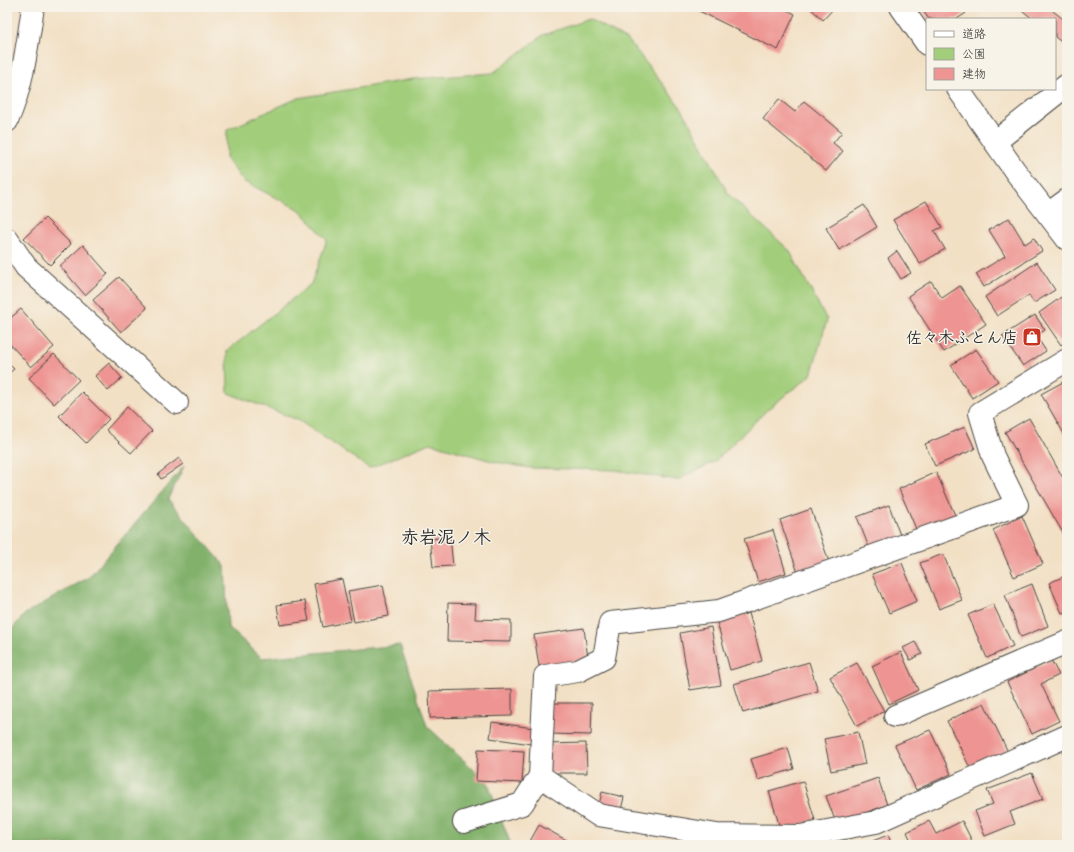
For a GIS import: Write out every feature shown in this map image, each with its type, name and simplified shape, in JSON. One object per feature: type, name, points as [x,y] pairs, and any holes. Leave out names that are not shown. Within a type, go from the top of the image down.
[{"type":"street","points":[[9,110],[24,64],[33,7]]},
{"type":"street","points":[[901,7],[926,43]]},
{"type":"street","points":[[995,142],[1067,86]]},
{"type":"street","points":[[959,90],[995,142],[1067,239]]},
{"type":"street","points":[[1048,214],[1067,200]]},
{"type":"street","points":[[7,239],[26,267],[177,403]]},
{"type":"street","points":[[464,822],[522,804],[540,776],[545,676],[578,671],[604,658],[610,623],[720,611],[1017,504],[993,456],[980,413],[1067,360]]},
{"type":"street","points":[[895,716],[1067,642]]},
{"type":"street","points":[[540,776],[598,815],[717,835],[800,836],[876,822],[1067,736]]},
{"type":"green space","points":[[589,19],[629,41],[682,109],[729,195],[789,250],[827,320],[811,375],[769,408],[714,462],[677,480],[615,470],[530,468],[495,462],[430,443],[369,468],[298,420],[228,393],[227,351],[311,284],[327,240],[300,210],[243,181],[226,158],[227,130],[298,98],[413,79],[493,73],[543,35]]},
{"type":"green space","points":[[184,466],[168,499],[225,566],[228,627],[262,658],[400,645],[427,726],[488,783],[511,845],[7,845],[7,635],[25,614],[89,577]]},
{"type":"building","points":[[691,7],[781,7],[795,14],[778,50]]},
{"type":"building","points":[[809,7],[835,7],[823,20]]},
{"type":"building","points":[[920,7],[961,7],[966,13],[958,18],[928,18]]},
{"type":"building","points":[[1018,7],[1048,7],[1067,22],[1067,46],[1056,38],[1056,18],[1032,18]]},
{"type":"building","points":[[779,99],[795,112],[804,101],[842,132],[833,143],[843,151],[826,171],[763,119]]},
{"type":"building","points":[[926,201],[942,227],[934,231],[945,249],[920,264],[893,220]]},
{"type":"building","points":[[864,205],[877,227],[839,250],[826,228]]},
{"type":"building","points":[[45,218],[71,244],[50,265],[24,238]]},
{"type":"building","points":[[1009,218],[1025,244],[1034,238],[1042,251],[984,287],[976,274],[1005,256],[989,230]]},
{"type":"building","points":[[83,245],[108,274],[85,295],[60,266]]},
{"type":"building","points":[[897,251],[911,273],[901,279],[888,258]]},
{"type":"building","points":[[1037,262],[1055,290],[1034,303],[1029,295],[997,316],[985,297]]},
{"type":"building","points":[[119,277],[147,308],[121,332],[93,300]]},
{"type":"building","points":[[931,281],[942,298],[960,286],[986,324],[944,352],[908,296]]},
{"type":"building","points":[[1067,293],[1067,340],[1061,345],[1039,313]]},
{"type":"building","points":[[21,309],[54,347],[31,367],[7,341],[7,321]]},
{"type":"building","points":[[1035,315],[1045,330],[1036,336],[1046,351],[1023,366],[1002,336]]},
{"type":"building","points":[[976,349],[998,381],[972,398],[951,365]]},
{"type":"building","points":[[54,354],[79,380],[54,404],[29,378]]},
{"type":"building","points":[[7,362],[14,369],[7,375]]},
{"type":"building","points":[[109,363],[122,378],[108,391],[95,376]]},
{"type":"building","points":[[1063,382],[1067,389],[1067,439],[1041,394]]},
{"type":"building","points":[[82,392],[109,419],[86,443],[59,416]]},
{"type":"building","points":[[127,407],[152,431],[131,453],[106,430]]},
{"type":"building","points":[[1029,418],[1067,485],[1067,540],[1005,432]]},
{"type":"building","points":[[965,427],[975,449],[935,466],[925,444]]},
{"type":"building","points":[[179,458],[183,464],[161,479],[158,474]]},
{"type":"building","points":[[936,472],[955,515],[917,531],[899,489]]},
{"type":"building","points":[[889,505],[901,538],[870,550],[857,517]]},
{"type":"building","points":[[811,509],[829,562],[798,573],[780,520]]},
{"type":"building","points":[[1022,516],[1043,564],[1014,577],[993,530]]},
{"type":"building","points":[[773,530],[786,573],[758,582],[744,539]]},
{"type":"building","points":[[450,537],[453,566],[433,567],[430,539]]},
{"type":"building","points":[[943,554],[962,600],[939,609],[920,563]]},
{"type":"building","points":[[902,563],[917,601],[889,613],[872,574]]},
{"type":"building","points":[[1067,575],[1067,611],[1062,613],[1049,583]]},
{"type":"building","points":[[342,579],[351,621],[323,627],[314,584]]},
{"type":"building","points":[[1032,584],[1048,626],[1021,637],[1005,595]]},
{"type":"building","points":[[383,585],[389,616],[354,622],[348,591]]},
{"type":"building","points":[[305,601],[309,621],[280,625],[277,605]]},
{"type":"building","points":[[448,603],[476,604],[475,619],[511,620],[511,642],[447,641]]},
{"type":"building","points":[[993,604],[1013,646],[987,658],[968,615]]},
{"type":"building","points":[[749,613],[762,661],[730,670],[717,622]]},
{"type":"building","points":[[711,627],[721,685],[690,690],[680,633]]},
{"type":"building","points":[[584,628],[588,659],[539,666],[534,635]]},
{"type":"building","points":[[915,642],[922,654],[910,660],[903,648]]},
{"type":"building","points":[[901,652],[918,690],[889,704],[872,666]]},
{"type":"building","points":[[1051,660],[1059,675],[1041,684],[1059,721],[1032,734],[1007,682]]},
{"type":"building","points":[[809,662],[818,691],[743,713],[734,684]]},
{"type":"building","points":[[857,663],[884,711],[857,726],[830,677]]},
{"type":"building","points":[[512,689],[512,716],[430,718],[429,691]]},
{"type":"building","points":[[550,703],[592,703],[591,735],[550,734]]},
{"type":"building","points":[[984,703],[1009,754],[972,772],[947,721]]},
{"type":"building","points":[[492,722],[533,728],[531,744],[490,738]]},
{"type":"building","points":[[930,730],[951,774],[916,790],[895,745]]},
{"type":"building","points":[[858,732],[865,764],[831,771],[824,739]]},
{"type":"building","points":[[586,743],[587,773],[545,773],[545,744]]},
{"type":"building","points":[[788,748],[794,769],[758,780],[751,759]]},
{"type":"building","points":[[478,749],[524,751],[522,783],[476,781]]},
{"type":"building","points":[[1032,773],[1043,799],[1010,812],[1015,824],[985,836],[975,811],[993,804],[987,790]]},
{"type":"building","points":[[878,778],[887,805],[836,823],[826,796]]},
{"type":"building","points":[[803,781],[815,820],[781,831],[769,791]]},
{"type":"building","points":[[602,792],[624,797],[621,810],[599,805]]},
{"type":"building","points":[[929,821],[936,834],[962,821],[974,845],[913,845],[907,832]]},
{"type":"building","points":[[539,825],[575,845],[528,845]]},
{"type":"building","points":[[888,835],[892,845],[871,845],[870,842]]},
{"type":"place","name":"佐々木ふとん店","points":[[1032,337]]},
{"type":"district","name":"赤岩泥ノ木","points":[[446,537]]}]
